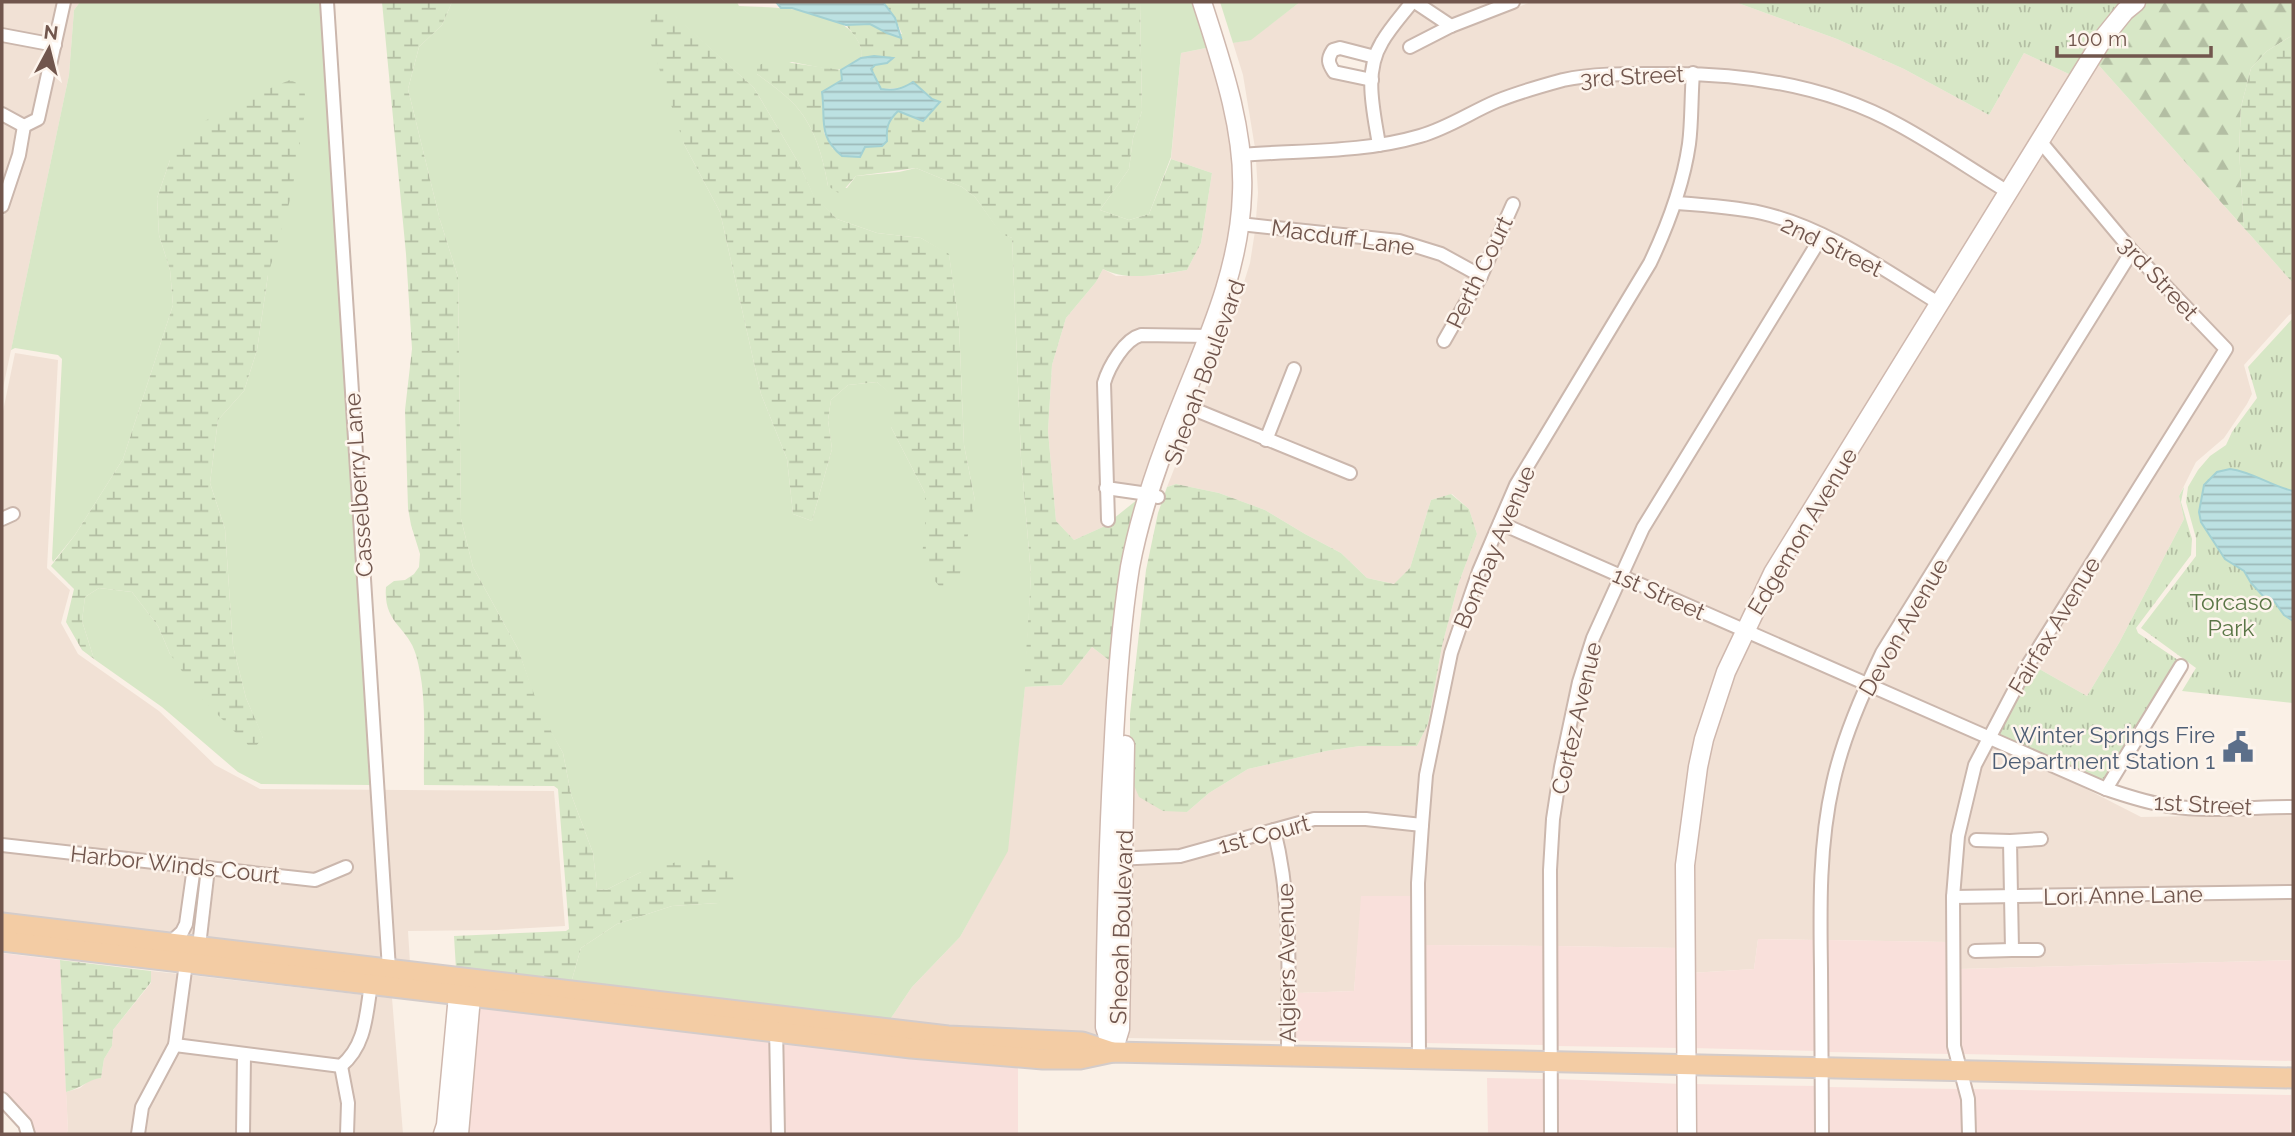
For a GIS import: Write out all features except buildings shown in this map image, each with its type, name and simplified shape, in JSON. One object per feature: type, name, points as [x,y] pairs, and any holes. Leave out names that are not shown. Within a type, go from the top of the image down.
[{"type":"main road","points":[[2,923],[181,955],[199,946],[389,969],[465,990],[684,1021],[776,1023],[1082,1042],[1113,1052],[2293,1078]]},
{"type":"main road","points":[[2,941],[166,951],[186,963],[371,984],[723,1008],[776,1023]]},
{"type":"main road","points":[[186,963],[195,955],[223,949]]},
{"type":"main road","points":[[684,1021],[723,1008]]},
{"type":"street","points":[[24,126],[38,120],[64,2]]},
{"type":"street","name":"Casselberry Lane","points":[[327,2],[389,969]]},
{"type":"street","name":"Sheoah Boulevard","points":[[1202,2],[1246,154]]},
{"type":"street","name":"Sheoah Boulevard","points":[[1187,406],[1253,194],[1238,76],[1215,2]]},
{"type":"street","points":[[1379,145],[1372,80],[1375,57],[1382,42],[1414,2],[1451,26]]},
{"type":"street","points":[[1410,47],[1451,26],[1513,2]]},
{"type":"street","name":"Edgemon Avenue","points":[[1687,1134],[1685,865],[1691,808],[1704,739],[1744,630],[1773,573],[2104,37],[2136,2]]},
{"type":"street","points":[[2,34],[55,45]]},
{"type":"street","points":[[1372,80],[1334,72],[1329,65],[1329,57],[1333,50],[1340,48],[1375,57]]},
{"type":"street","name":"3rd Street","points":[[1246,154],[1379,145],[1422,136],[1453,124],[1496,101],[1567,79],[1618,74],[1693,73],[1744,77],[1824,92],[1899,125],[2008,192]]},
{"type":"street","name":"Bombay Avenue","points":[[1419,1058],[1418,883],[1422,825],[1428,764],[1451,653],[1479,571],[1516,485],[1650,263],[1675,203],[1689,141],[1693,73]]},
{"type":"street","points":[[2,114],[24,126]]},
{"type":"street","points":[[2,206],[19,155],[24,126]]},
{"type":"street","name":"3rd Street","points":[[2040,141],[2132,251],[2226,349]]},
{"type":"street","name":"2nd Street","points":[[1675,203],[1762,213],[1795,223],[1849,249],[1940,304]]},
{"type":"street","name":"Perth Court","points":[[1444,341],[1481,276],[1513,204]]},
{"type":"street","name":"Sheoah Boulevard","points":[[1113,1052],[1120,1029],[1116,859],[1125,714],[1141,569],[1153,496],[1245,262],[1245,224]]},
{"type":"street","name":"Macduff Lane","points":[[1245,224],[1399,241],[1440,254],[1481,276]]},
{"type":"street","name":"Cortez Avenue","points":[[1551,1134],[1550,870],[1553,819],[1560,767],[1593,638],[1620,575],[1666,488],[1822,236]]},
{"type":"street","name":"Devon Avenue","points":[[1822,1134],[1820,899],[1827,818],[1844,744],[1867,684],[1897,629],[2132,251]]},
{"type":"street","points":[[1108,520],[1104,383],[1107,375],[1129,341],[1142,335],[1209,336]]},
{"type":"street","name":"Fairfax Avenue","points":[[1969,1134],[1968,1099],[1954,1046],[1954,897],[1962,811],[1975,765],[2026,668],[2226,349]]},
{"type":"street","points":[[1266,440],[1294,369]]},
{"type":"street","points":[[1187,406],[1350,472]]},
{"type":"street","points":[[1107,488],[1153,496]]},
{"type":"street","name":"1st Street","points":[[1500,523],[2106,789],[2144,802],[2170,806],[2293,807]]},
{"type":"street","points":[[2106,789],[2181,666]]},
{"type":"street","name":"1st Court","points":[[1116,859],[1180,856],[1314,819],[1341,818],[1422,825]]},
{"type":"street","name":"Algiers Avenue","points":[[1274,830],[1285,880],[1287,908],[1288,1055]]},
{"type":"street","points":[[1976,840],[2041,839]]},
{"type":"street","points":[[2010,841],[2012,950]]},
{"type":"street","name":"Harbor Winds Court","points":[[2,845],[315,880],[346,867]]},
{"type":"street","points":[[166,951],[186,924],[194,867]]},
{"type":"street","points":[[199,946],[208,869]]},
{"type":"street","name":"Lori Anne Lane","points":[[1954,897],[2293,892]]},
{"type":"street","points":[[190,901],[204,903]]},
{"type":"street","points":[[1975,951],[2038,950]]},
{"type":"street","points":[[138,1134],[142,1107],[175,1045],[186,963]]},
{"type":"street","points":[[175,1045],[341,1066],[351,1057],[362,1036],[371,984]]},
{"type":"street","points":[[443,1134],[465,990]]},
{"type":"street","points":[[458,1134],[465,990]]},
{"type":"street","points":[[776,1023],[778,1134]]},
{"type":"street","points":[[243,1134],[244,1055]]},
{"type":"street","points":[[341,1066],[348,1102],[346,1134]]},
{"type":"street","points":[[2,1099],[25,1124],[29,1134]]},
{"type":"shaded area","points":[[2,2],[59,2],[52,38],[2,28]]},
{"type":"shaded area","points":[[70,2],[80,2],[74,10],[69,75],[2,393],[2,220],[12,198],[29,131],[43,121],[49,104]]},
{"type":"shaded area","points":[[1300,2],[1405,2],[1372,50],[1339,42],[1329,46],[1323,57],[1324,69],[1333,78],[1366,85],[1372,140],[1255,148],[1243,75],[1233,43],[1251,39]]},
{"type":"shaded area","points":[[1426,2],[1495,2],[1452,19]]},
{"type":"shaded area","points":[[1531,2],[1735,2],[1837,39],[1904,69],[1989,115],[2024,53],[2071,75],[2006,184],[1902,119],[1869,104],[1825,87],[1780,76],[1733,70],[1688,67],[1615,68],[1567,73],[1528,83],[1494,96],[1420,130],[1383,138],[1377,94],[1377,68],[1386,45],[1414,8],[1440,25],[1404,44],[1408,54],[1451,32],[1453,34]]},
{"type":"shaded area","points":[[2,41],[49,50],[34,115],[25,120],[2,108]]},
{"type":"shaded area","points":[[1211,47],[1236,155],[1235,223],[1205,330],[1132,331],[1124,338],[1103,371],[1100,493],[1105,526],[1074,540],[1056,521],[1048,431],[1052,365],[1066,318],[1096,282],[1103,269],[1116,276],[1159,275],[1187,270],[1201,243],[1212,173],[1171,159],[1181,53]]},
{"type":"shaded area","points":[[2095,61],[2293,283],[2293,313],[2244,365],[2252,394],[2224,438],[2196,462],[2179,496],[2184,519],[2119,643],[2087,696],[2034,666],[2233,349],[2135,246],[2047,140]]},
{"type":"shaded area","points":[[1687,79],[1684,141],[1679,171],[1670,202],[1646,260],[1512,481],[1474,569],[1446,651],[1437,689],[1421,774],[1417,818],[1367,813],[1314,813],[1180,850],[1129,853],[1130,776],[1187,812],[1209,793],[1248,769],[1360,746],[1417,746],[1428,724],[1442,646],[1458,585],[1477,534],[1469,509],[1452,494],[1431,500],[1410,568],[1395,584],[1367,578],[1341,553],[1265,510],[1219,493],[1176,484],[1167,487],[1195,416],[1353,480],[1356,469],[1273,436],[1300,366],[1291,362],[1263,432],[1199,405],[1240,295],[1250,263],[1255,231],[1398,247],[1438,260],[1474,279],[1437,342],[1446,349],[1484,284],[1520,201],[1510,196],[1479,268],[1442,248],[1400,235],[1256,219],[1256,160],[1375,152],[1423,142],[1530,94],[1568,85],[1621,80]]},
{"type":"shaded area","points":[[1698,80],[1779,88],[1822,98],[1897,130],[2000,194],[1939,296],[1851,243],[1683,198]]},
{"type":"shaded area","points":[[2,120],[18,129],[4,185],[2,184]]},
{"type":"shaded area","points":[[2040,150],[2125,252],[1865,677],[1752,627],[1764,602]]},
{"type":"shaded area","points":[[1679,209],[1761,219],[1814,238],[1661,485],[1617,568],[1507,520],[1521,487],[1655,267]]},
{"type":"shaded area","points":[[1823,243],[1846,254],[1932,307],[1742,622],[1627,572],[1647,531]]},
{"type":"shaded area","points":[[2133,260],[2219,350],[2022,665],[1986,730],[1875,681],[1887,656]]},
{"type":"shaded area","points":[[1142,341],[1201,342],[1145,487],[1112,483],[1110,383],[1132,345]]},
{"type":"shaded area","points":[[15,353],[58,360],[47,568],[70,590],[61,623],[78,654],[159,711],[215,765],[260,789],[554,791],[565,926],[408,931],[410,963],[2,918],[2,416]]},
{"type":"shaded area","points":[[1502,531],[1612,579],[1588,636],[1555,766],[1545,946],[1426,945],[1423,883],[1431,776],[1456,654]]},
{"type":"shaded area","points":[[1622,583],[1737,633],[1721,670],[1680,948],[1555,946],[1555,870],[1566,768],[1598,640]]},
{"type":"shaded area","points":[[1747,638],[1860,687],[1839,742],[1815,940],[1758,939],[1754,969],[1691,973],[1691,866],[1703,769]]},
{"type":"shaded area","points":[[1092,647],[1114,664],[1103,1038],[889,1021],[912,987],[960,937],[1007,851],[1025,687],[1062,685]]},
{"type":"shaded area","points":[[1870,692],[1981,741],[1970,763],[1953,835],[1949,864],[1948,942],[1826,940],[1828,857],[1838,784]]},
{"type":"shaded area","points":[[1990,745],[2057,774],[2141,817],[2293,814],[2293,886],[2016,890],[2015,846],[2046,844],[2045,832],[1971,834],[1970,846],[2005,847],[2005,890],[1959,891],[1963,837],[1980,767]]},
{"type":"shaded area","points":[[1341,824],[1416,830],[1413,896],[1362,896],[1354,991],[1297,993],[1293,1041],[1293,907],[1281,834],[1314,825]]},
{"type":"shaded area","points":[[1270,837],[1282,909],[1283,1041],[1127,1038],[1129,865],[1181,862]]},
{"type":"shaded area","points":[[1361,896],[1413,896],[1413,1043],[1295,1041],[1297,993],[1354,991]]},
{"type":"shaded area","points":[[2293,898],[2293,960],[1959,969],[1959,903],[2006,902],[2006,944],[1970,945],[1970,957],[2043,956],[2043,944],[2017,944],[2016,902]]},
{"type":"shaded area","points":[[1423,923],[1426,945],[1545,946],[1545,1045],[1424,1043]]},
{"type":"shaded area","points":[[1758,939],[1815,940],[1816,1051],[1692,1048],[1691,973],[1754,969]]},
{"type":"shaded area","points":[[1826,940],[1948,942],[1951,1054],[1827,1052]]},
{"type":"shaded area","points":[[1555,946],[1680,948],[1681,1048],[1556,1046]]},
{"type":"shaded area","points":[[2,953],[60,960],[68,1130],[66,1134],[34,1134],[30,1121],[2,1092]]},
{"type":"shaded area","points":[[2293,960],[2293,1061],[1962,1054],[1959,1044],[1959,969]]},
{"type":"shaded area","points":[[151,971],[179,974],[170,1043],[136,1106],[132,1134],[66,1134],[66,1092],[80,1088],[90,1080],[101,1078],[104,1059],[112,1046],[113,1030],[151,983]]},
{"type":"shaded area","points":[[189,975],[364,995],[360,1024],[347,1053],[339,1060],[181,1040]]},
{"type":"shaded area","points":[[374,996],[392,998],[403,1134],[352,1134],[353,1102],[347,1068],[356,1060],[367,1038]]},
{"type":"shaded area","points":[[476,1007],[771,1041],[773,1134],[464,1134]]},
{"type":"shaded area","points":[[782,1042],[1018,1066],[1018,1134],[783,1134]]},
{"type":"shaded area","points":[[178,1051],[238,1060],[237,1134],[143,1134],[147,1109]]},
{"type":"shaded area","points":[[249,1062],[337,1072],[343,1103],[341,1134],[248,1134]]},
{"type":"shaded area","points":[[1487,1078],[1545,1079],[1546,1134],[1488,1134]]},
{"type":"shaded area","points":[[1556,1079],[1682,1084],[1682,1134],[1556,1134]]},
{"type":"shaded area","points":[[1692,1084],[1817,1086],[1817,1134],[1693,1134]]},
{"type":"shaded area","points":[[1827,1087],[1960,1089],[1963,1100],[1963,1134],[1828,1134]]},
{"type":"shaded area","points":[[1971,1089],[2291,1095],[2290,1134],[1974,1134]]},
{"type":"green space","points":[[80,2],[322,2],[372,785],[261,784],[238,772],[162,707],[94,659],[82,621],[85,597],[99,588],[132,592],[158,626],[170,654],[263,738],[246,698],[233,646],[225,529],[210,483],[218,420],[244,391],[257,350],[268,275],[170,160],[157,198],[159,235],[170,270],[173,305],[123,459],[75,535],[53,562],[62,359],[58,355],[15,348],[11,350],[69,75],[74,10]]},
{"type":"green space","points":[[382,2],[452,2],[442,25],[419,47],[408,89],[440,220],[458,277],[461,519],[473,567],[518,649],[540,711],[563,753],[571,794],[593,853],[597,889],[606,890],[641,872],[691,858],[721,862],[736,881],[718,903],[672,906],[617,924],[581,948],[571,983],[456,969],[454,936],[569,929],[558,789],[554,786],[424,785],[424,703],[420,671],[408,637],[388,609],[386,587],[414,574],[419,567],[420,554],[408,508],[405,410],[412,349],[406,254]]},
{"type":"green space","points":[[452,2],[737,2],[739,6],[806,11],[823,16],[851,31],[859,43],[861,58],[843,69],[833,70],[792,62],[757,74],[788,98],[806,120],[820,152],[828,186],[847,188],[856,176],[916,168],[962,187],[975,197],[1001,233],[1012,238],[1021,458],[1031,575],[1025,687],[1008,851],[960,937],[912,987],[889,1021],[571,983],[581,948],[617,924],[672,906],[718,903],[641,872],[606,890],[597,889],[593,853],[571,794],[563,753],[539,711],[518,649],[473,567],[461,519],[458,277],[440,220],[408,89],[419,47],[442,25]],"holes":[[[671,13],[754,88],[798,162],[814,197],[837,219],[877,233],[921,238],[949,255],[959,324],[964,445],[975,501],[925,528],[925,493],[891,427],[891,394],[877,382],[848,385],[831,400],[828,420],[832,449],[812,521],[793,514],[787,459],[761,394],[720,212],[684,144]]]},
{"type":"green space","points":[[883,2],[1140,2],[1142,111],[1133,138],[1129,169],[1100,210],[1129,220],[1149,214],[1171,159],[1212,173],[1201,243],[1187,270],[1133,276],[1103,269],[1096,282],[1066,318],[1052,365],[1048,431],[1056,521],[1074,540],[1113,525],[1113,519],[1141,499],[1114,664],[1092,647],[1062,685],[1024,687],[1031,575],[1021,458],[1012,238],[1001,234],[975,197],[962,187],[916,168],[856,176],[840,194],[828,186],[816,141],[800,111],[757,74],[757,66],[771,60],[841,70],[842,80],[822,92],[824,133],[833,149],[882,146],[889,120],[898,111],[917,119],[940,103],[913,82],[903,88],[881,89],[871,70],[875,65],[887,63],[874,56],[861,58],[859,44],[846,25],[870,24],[887,33],[902,34],[895,18]]},
{"type":"green space","points":[[1140,2],[1197,2],[1211,47],[1181,53],[1171,157],[1149,214],[1129,220],[1100,210],[1129,169],[1133,138],[1142,111]]},
{"type":"green space","points":[[1220,2],[1300,2],[1251,40],[1233,43]]},
{"type":"green space","points":[[1735,2],[2127,2],[2071,75],[2024,53],[1989,115],[1904,69],[1837,39]]},
{"type":"green space","points":[[2144,2],[2293,2],[2293,35],[2267,51],[2251,68],[2241,107],[2239,150],[2244,228],[2095,61],[2108,41]]},
{"type":"green space","points":[[671,12],[754,88],[798,162],[814,196],[837,219],[877,233],[921,238],[949,254],[959,324],[964,445],[975,501],[958,583],[940,587],[921,565],[925,493],[891,427],[891,395],[877,382],[848,385],[831,400],[828,420],[832,449],[812,521],[793,514],[787,459],[761,394],[720,212],[684,144],[650,41],[651,15]]},
{"type":"green space","points":[[2293,35],[2293,283],[2244,228],[2239,150],[2241,107],[2251,68],[2267,51]]},
{"type":"green space","points":[[290,80],[304,86],[306,106],[291,197],[268,275],[257,350],[244,391],[218,420],[210,483],[225,529],[233,646],[246,698],[263,737],[253,750],[200,697],[170,654],[158,626],[132,592],[99,588],[85,597],[82,621],[94,659],[82,650],[66,622],[74,589],[51,566],[75,535],[123,459],[173,305],[170,270],[159,235],[157,198],[170,160],[196,126],[244,99]]},
{"type":"green space","name":"Torcaso Park","points":[[2293,318],[2293,703],[2182,691],[2196,668],[2141,628],[2196,556],[2196,538],[2186,502],[2188,487],[2210,456],[2226,445],[2232,432],[2257,398],[2248,367]]},
{"type":"green space","points":[[1176,484],[1219,493],[1265,510],[1341,553],[1367,578],[1394,584],[1410,568],[1431,500],[1451,494],[1469,509],[1477,534],[1458,585],[1442,646],[1428,724],[1417,746],[1360,746],[1248,769],[1209,793],[1187,812],[1163,811],[1139,797],[1130,776],[1130,714],[1146,570],[1158,513],[1167,487]]},
{"type":"green space","points":[[2184,487],[2181,502],[2192,539],[2191,555],[2136,628],[2138,633],[2178,660],[2104,781],[1996,734],[2034,666],[2087,696],[2119,643],[2184,519],[2179,496]]},
{"type":"green space","points":[[60,960],[151,971],[151,982],[113,1030],[112,1046],[104,1059],[101,1078],[66,1092]]},
{"type":"water","points":[[776,2],[883,2],[895,18],[901,38],[870,24],[846,25],[792,8],[781,8]]},
{"type":"water","points":[[861,58],[893,58],[871,69],[881,89],[898,89],[913,82],[932,99],[940,102],[923,121],[898,111],[890,121],[887,141],[882,146],[865,147],[860,157],[842,156],[826,134],[822,92],[842,80],[841,70]]},
{"type":"water","points":[[2230,469],[2293,491],[2293,621],[2284,615],[2274,601],[2263,596],[2244,571],[2225,559],[2201,522],[2199,512],[2204,485],[2217,472]]},
{"type":"place","name":"Winter Springs Fire Department Station 1","points":[[2238,747]]}]
